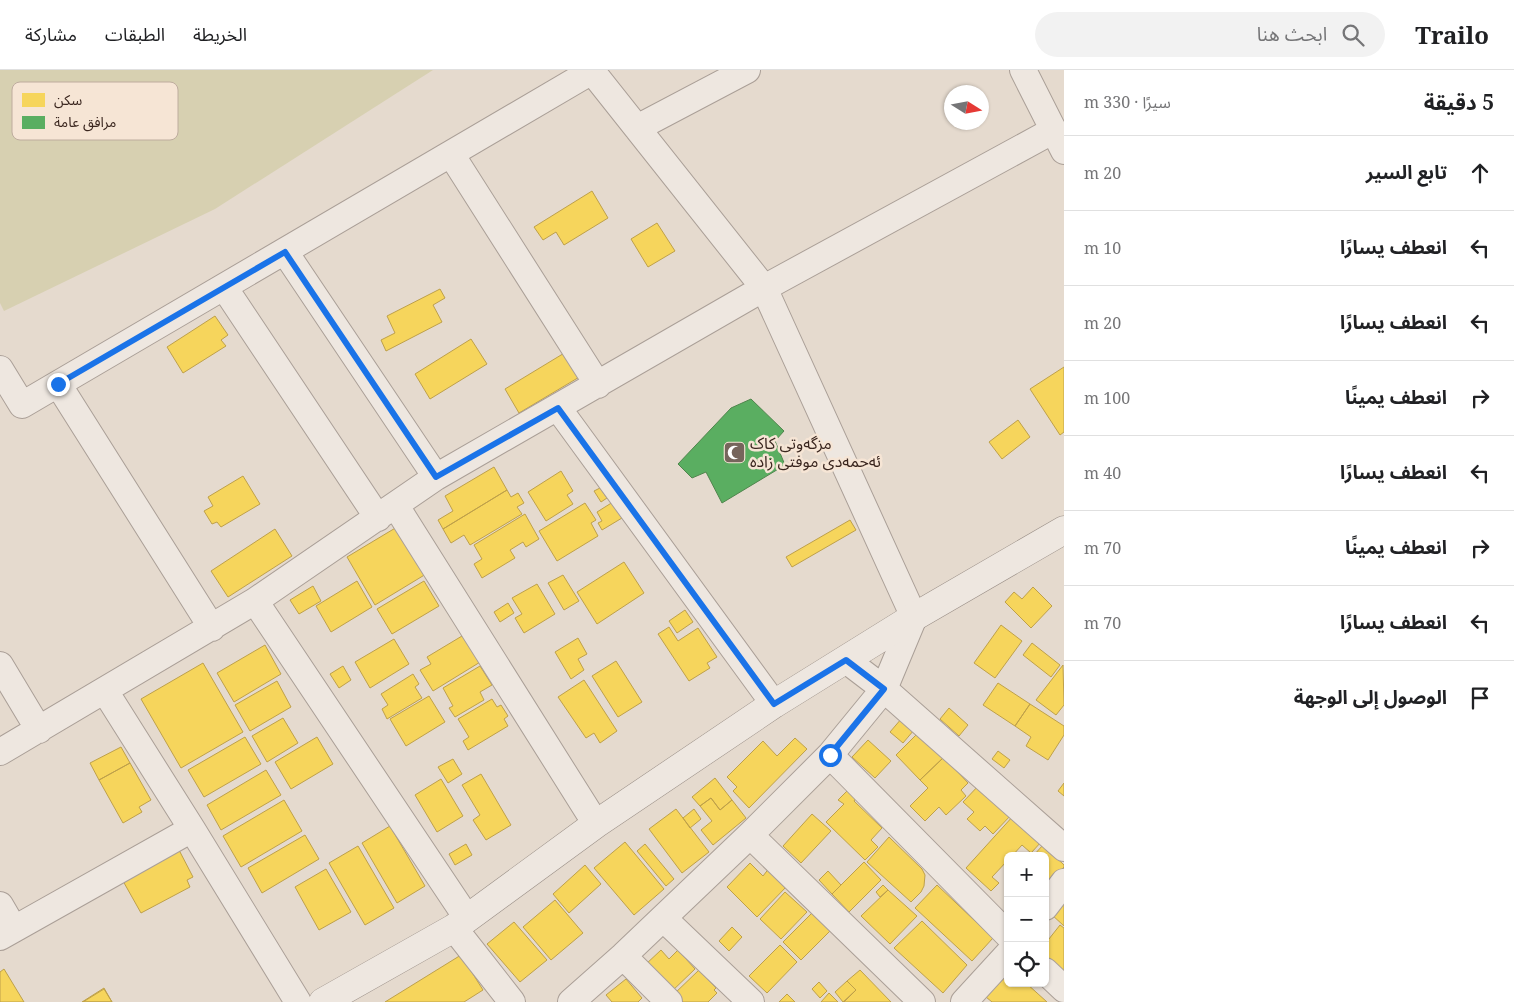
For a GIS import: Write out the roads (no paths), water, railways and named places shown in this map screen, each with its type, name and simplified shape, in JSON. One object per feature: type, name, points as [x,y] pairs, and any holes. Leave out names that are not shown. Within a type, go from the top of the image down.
[{"type":"street","points":[[0,369],[22,405],[592,70],[764,288],[914,617],[884,689],[830,755],[663,918],[571,1002]]},
{"type":"street","points":[[638,128],[748,70]]},
{"type":"street","points":[[0,752],[255,601],[436,477],[764,288],[1059,140],[1023,70]]},
{"type":"street","points":[[451,154],[598,385]]},
{"type":"street","points":[[285,252],[436,477]]},
{"type":"street","points":[[224,287],[387,512],[596,824]]},
{"type":"street","points":[[58,384],[212,628]]},
{"type":"street","points":[[558,408],[774,704]]},
{"type":"street","points":[[323,1002],[461,923],[596,824],[774,704],[914,617],[1064,530]]},
{"type":"street","points":[[255,601],[512,1002]]},
{"type":"street","points":[[846,660],[884,689],[1064,848]]},
{"type":"street","points":[[0,665],[39,730]]},
{"type":"street","points":[[105,691],[192,828],[298,1002]]},
{"type":"street","points":[[830,755],[1004,931]]},
{"type":"street","points":[[0,905],[7,933],[192,828]]},
{"type":"street","points":[[750,835],[922,1002]]},
{"type":"street","points":[[1049,902],[1064,882]]},
{"type":"street","points":[[663,918],[751,1002]]},
{"type":"street","points":[[623,956],[669,1002]]},
{"type":"street","points":[[964,1002],[1004,958]]},
{"type":"street","points":[[1049,975],[1064,989]]},
{"type":"place","name":"مزگەوتی کاک ئەحمەدی موفتی زادە","points":[[734,452]]}]
